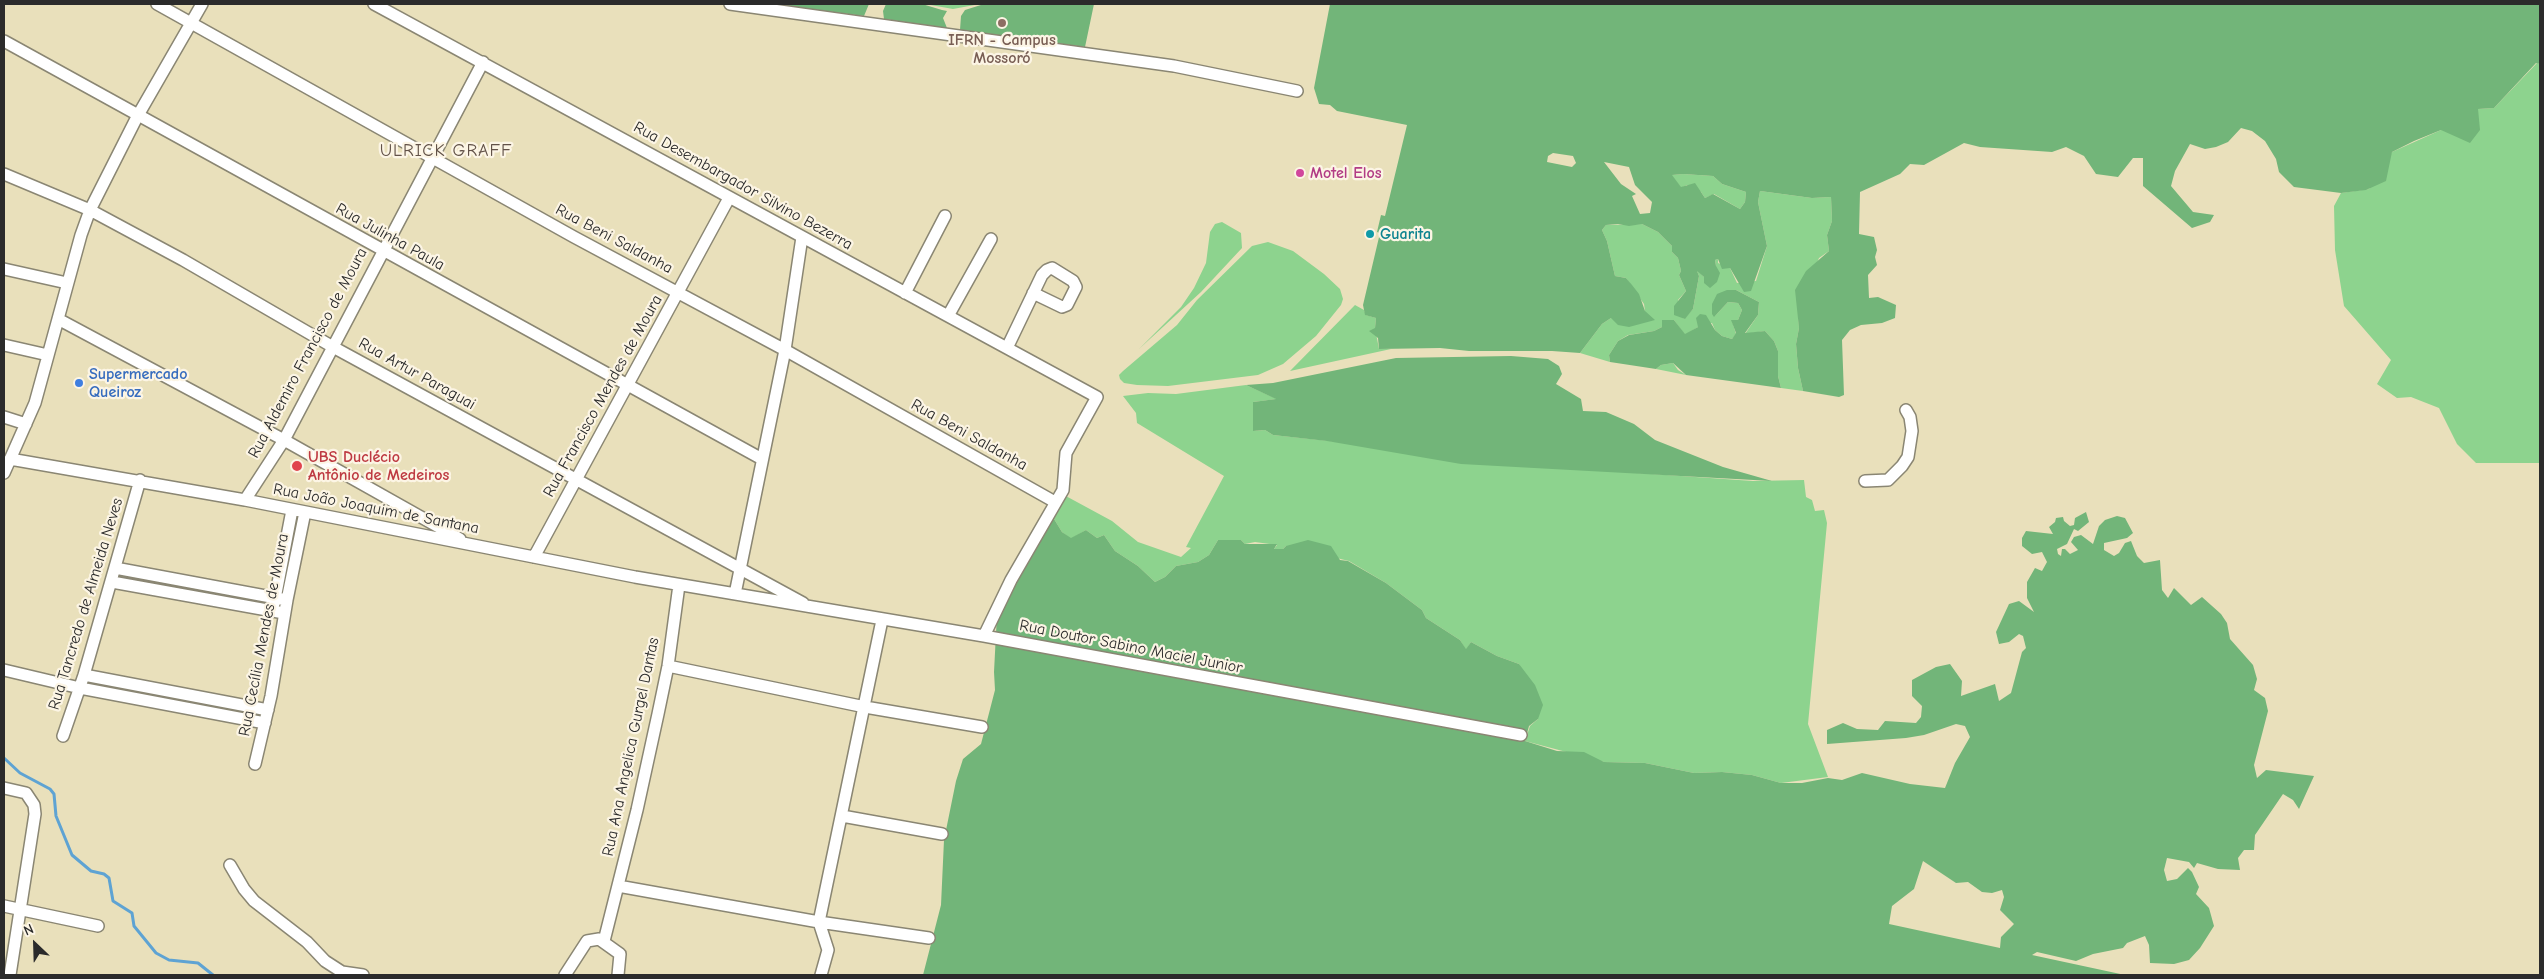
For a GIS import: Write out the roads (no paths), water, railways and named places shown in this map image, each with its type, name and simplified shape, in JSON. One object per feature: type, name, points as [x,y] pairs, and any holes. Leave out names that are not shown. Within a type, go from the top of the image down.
[{"type":"street","name":"Rua Beni Saldanha","points":[[158,4],[1056,502]]},
{"type":"street","points":[[4,473],[35,403],[67,283],[90,210],[137,117],[202,4]]},
{"type":"street","name":"Rua Desembargador Silvino Bezerra","points":[[374,4],[1097,397],[1066,453],[1063,490],[1056,502]]},
{"type":"street","points":[[730,4],[1174,66],[1297,91]]},
{"type":"street","name":"Rua Julinha Paula","points":[[4,41],[137,117],[762,459]]},
{"type":"street","name":"Rua Aldemiro Francisco de Moura","points":[[245,500],[284,440],[382,250],[483,62]]},
{"type":"street","name":"Rua Artur Paraguai","points":[[4,174],[90,210],[183,260],[333,347],[813,609]]},
{"type":"street","name":"Rua Francisco Mendes de Moura","points":[[534,557],[729,198]]},
{"type":"street","points":[[904,293],[945,216]]},
{"type":"street","points":[[735,594],[785,350],[802,237]]},
{"type":"street","points":[[948,316],[991,240]]},
{"type":"street","points":[[4,269],[67,283]]},
{"type":"street","points":[[1007,348],[1033,292]]},
{"type":"street","points":[[58,319],[284,440],[469,544]]},
{"type":"street","points":[[4,345],[48,355]]},
{"type":"street","points":[[1865,481],[1888,480],[1902,466],[1908,456],[1912,431],[1910,417],[1906,410]]},
{"type":"street","points":[[4,417],[26,424]]},
{"type":"street","name":"Rua João Joaquim de Santana","points":[[10,459],[140,480],[735,594]]},
{"type":"street","name":"Rua Tancredo de Almeida Neves","points":[[63,736],[80,688],[112,582],[140,480]]},
{"type":"street","points":[[984,636],[1012,580],[1056,502]]},
{"type":"street","name":"Rua Cecília Mendes de Moura","points":[[255,764],[268,710],[284,613],[281,599],[292,510]]},
{"type":"street","name":"Rua Cecília Mendes de Moura","points":[[272,610],[281,599],[306,512]]},
{"type":"street","points":[[115,568],[281,599]]},
{"type":"street","points":[[112,582],[284,613]]},
{"type":"street","name":"Rua Ana Angelica Gurgel Dantas","points":[[604,941],[637,810],[668,666],[678,584]]},
{"type":"street","name":"Rua Doutor Sabino Maciel Junior","points":[[735,594],[813,609],[984,636],[1521,735]]},
{"type":"street","points":[[821,975],[828,950],[819,922],[882,620]]},
{"type":"street","points":[[668,666],[865,707],[982,726]]},
{"type":"street","points":[[4,670],[80,688],[265,723]]},
{"type":"street","points":[[84,675],[268,710]]},
{"type":"street","points":[[4,788],[26,793],[31,798],[35,814],[10,975]]},
{"type":"street","points":[[842,816],[942,834]]},
{"type":"street","points":[[230,865],[244,889],[254,901],[307,942],[325,962],[342,972],[363,975]]},
{"type":"street","points":[[618,886],[819,922],[929,938]]},
{"type":"street","points":[[4,906],[98,926]]},
{"type":"street","points":[[565,975],[587,942],[592,939],[604,941],[620,954],[618,975]]},
{"type":"waterway","points":[[4,758],[20,773],[50,789],[54,794],[56,816],[72,855],[91,871],[104,874],[109,878],[113,901],[132,913],[134,926],[156,953],[169,960],[198,963],[213,975]]},
{"type":"place","name":"IFRN - Campus Mossoró","points":[[1002,23]]},
{"type":"place","name":"Motel Elos","points":[[1300,173]]},
{"type":"place","name":"Guarita","points":[[1370,234]]},
{"type":"place","name":"Supermercado Queiroz","points":[[79,383]]},
{"type":"place","name":"UBS Duclécio Antônio de Medeiros","points":[[297,466]]},
{"type":"district","name":"ULRICK GRAFF","points":[[446,151]]}]
